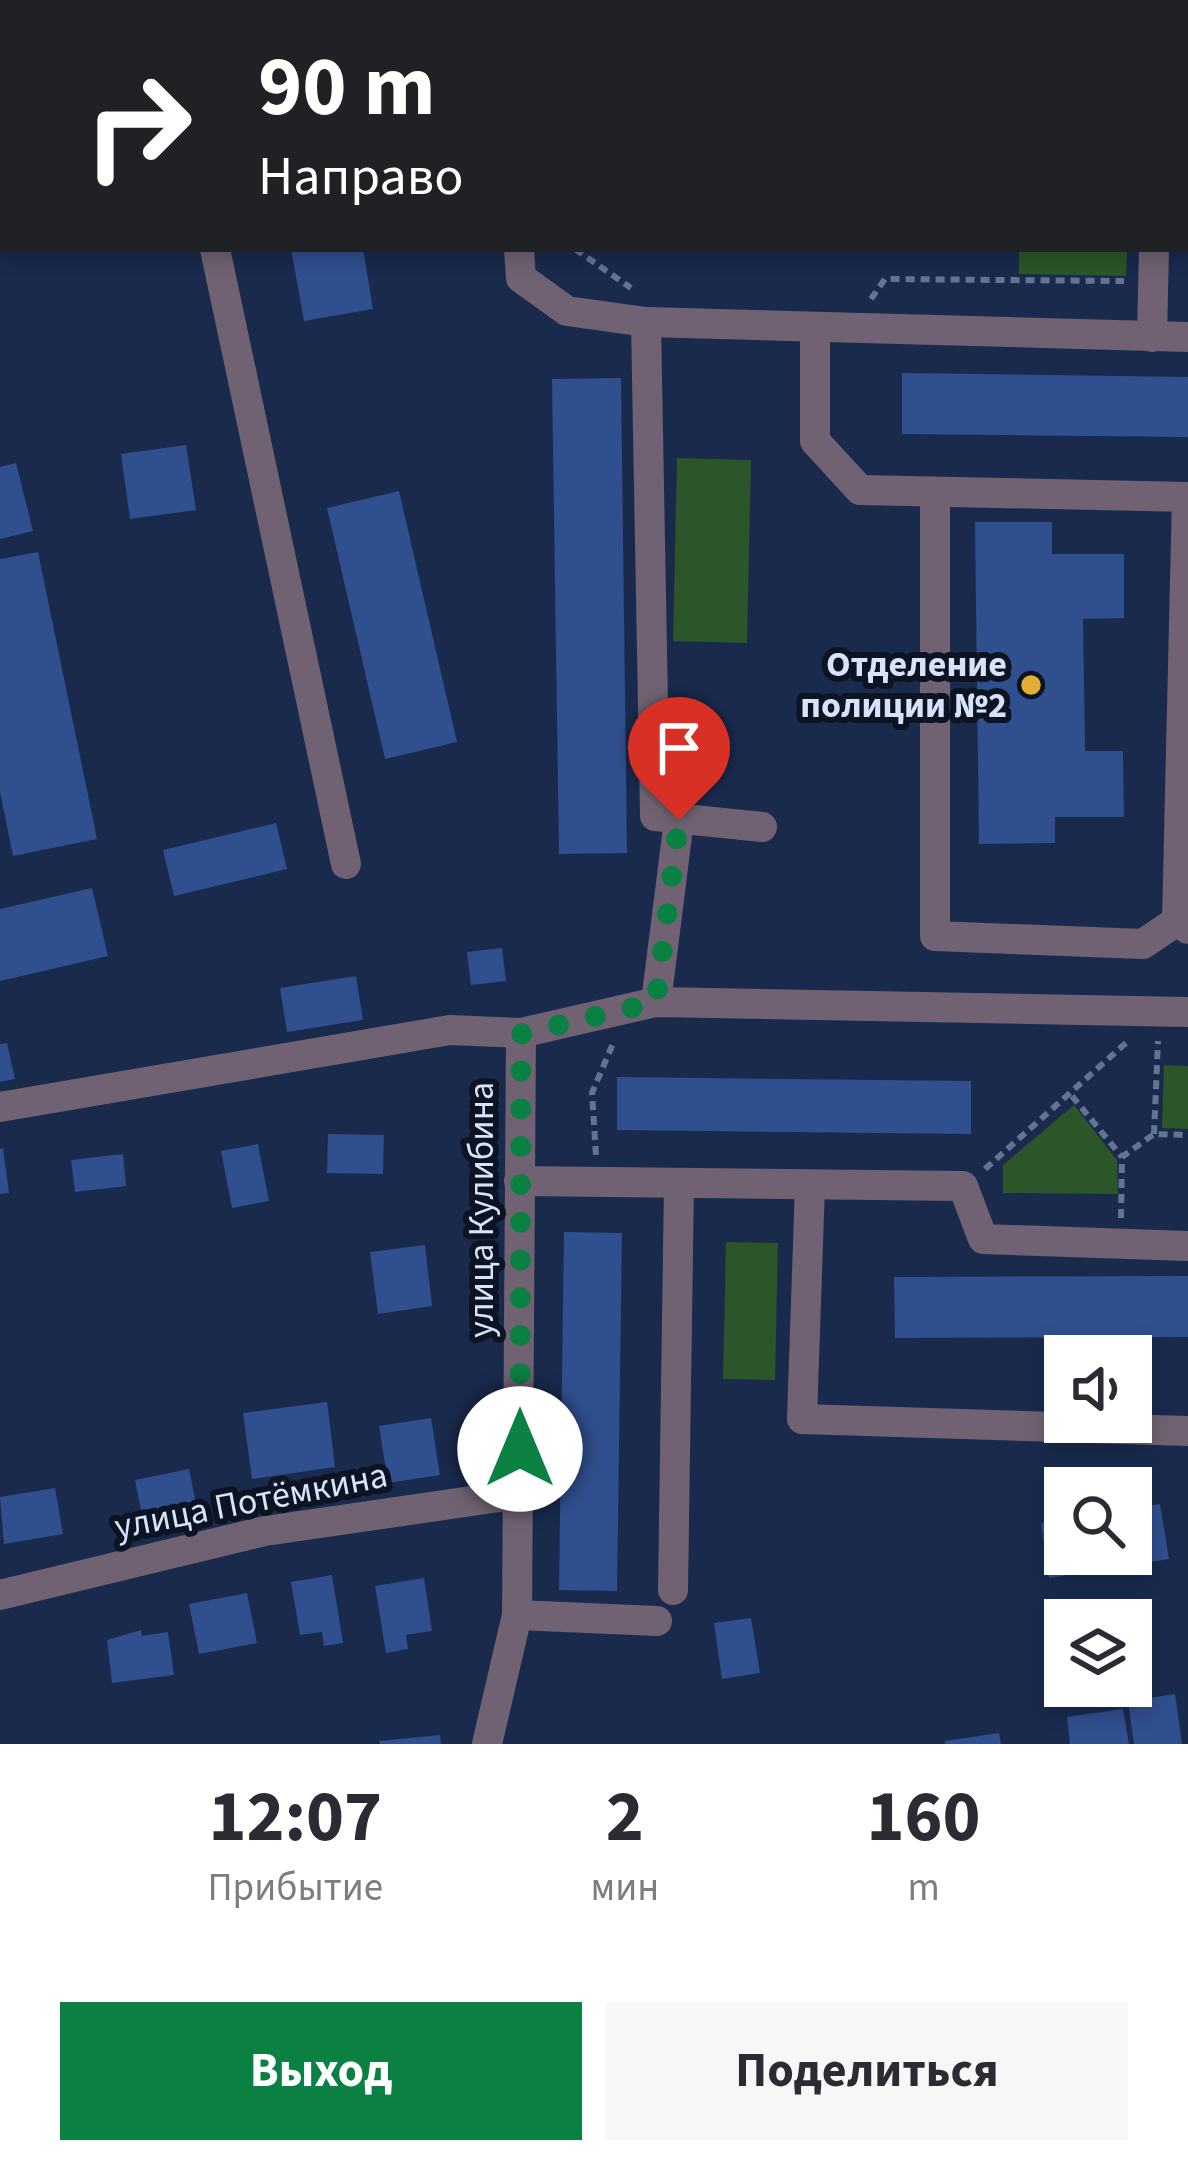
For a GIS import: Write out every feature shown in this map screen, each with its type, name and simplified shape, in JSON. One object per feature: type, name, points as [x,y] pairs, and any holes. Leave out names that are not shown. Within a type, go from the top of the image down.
[{"type":"street","points":[[215,252],[346,864]]},
{"type":"street","points":[[1151,337],[1154,252]]},
{"type":"street","points":[[520,264],[567,311],[642,307],[815,327],[1188,337]]},
{"type":"street","points":[[642,307],[655,816],[762,827]]},
{"type":"street","points":[[815,327],[815,441],[860,490],[1187,497],[1183,925],[1143,944],[935,936],[935,492]]},
{"type":"street","points":[[642,1005],[679,820]]},
{"type":"street","points":[[0,1107],[450,1030],[521,1034],[642,1005],[1173,1012]]},
{"type":"street","name":"улица Кулибина","points":[[487,1744],[517,1615],[521,1034]]},
{"type":"street","points":[[519,1181],[963,1186],[983,1239],[1188,1246]]},
{"type":"street","points":[[673,1590],[679,1184]]},
{"type":"street","points":[[810,1185],[802,1419],[1188,1431]]},
{"type":"street","name":"улица Потёмкина","points":[[0,1595],[265,1531],[520,1494]]},
{"type":"street","points":[[517,1615],[657,1621]]},
{"type":"path","points":[[578,252],[642,307]]},
{"type":"path","points":[[867,304],[885,279],[1137,281]]},
{"type":"path","points":[[597,1158],[592,1093],[642,1005]]},
{"type":"path","points":[[962,1168],[985,1168],[1173,1012]]},
{"type":"path","points":[[1154,1133],[1173,1012]]},
{"type":"path","points":[[1072,1096],[1122,1157],[1120,1244]]},
{"type":"path","points":[[1122,1157],[1154,1133],[1188,1135]]},
{"type":"green space","points":[[1019,252],[1127,252],[1126,276],[1019,274]]},
{"type":"green space","points":[[677,458],[751,460],[747,643],[673,641]]},
{"type":"green space","points":[[1164,1065],[1188,1066],[1188,1129],[1162,1128]]},
{"type":"green space","points":[[1074,1105],[1117,1160],[1118,1194],[1003,1193],[1003,1165]]},
{"type":"green space","points":[[726,1242],[778,1243],[775,1380],[723,1379]]},
{"type":"building","points":[[292,252],[364,252],[373,309],[304,321]]},
{"type":"building","points":[[902,373],[1188,377],[1188,437],[902,434]]},
{"type":"building","points":[[621,378],[627,853],[559,854],[552,379]]},
{"type":"building","points":[[186,445],[196,510],[130,519],[121,454]]},
{"type":"building","points":[[16,463],[33,531],[0,539],[0,467]]},
{"type":"building","points":[[399,491],[457,742],[385,759],[327,508]]},
{"type":"building","name":"Отделение полиции №2","points":[[975,522],[1052,522],[1052,554],[1124,554],[1124,618],[1083,619],[1085,751],[1123,751],[1124,817],[1055,817],[1055,843],[979,844]]},
{"type":"building","points":[[38,552],[97,839],[13,856],[0,792],[0,559]]},
{"type":"building","points":[[276,823],[287,869],[174,896],[163,850]]},
{"type":"building","points":[[92,888],[108,956],[0,981],[0,909]]},
{"type":"building","points":[[502,948],[506,981],[471,985],[467,952]]},
{"type":"building","points":[[356,976],[363,1020],[287,1032],[280,988]]},
{"type":"building","points":[[7,1043],[15,1079],[0,1082],[0,1044]]},
{"type":"building","points":[[617,1077],[971,1081],[971,1134],[617,1130]]},
{"type":"building","points":[[328,1134],[384,1135],[383,1174],[327,1173]]},
{"type":"building","points":[[258,1144],[269,1201],[232,1208],[221,1151]]},
{"type":"building","points":[[0,1149],[9,1193],[0,1194]]},
{"type":"building","points":[[123,1154],[126,1186],[75,1192],[71,1160]]},
{"type":"building","points":[[564,1232],[622,1233],[617,1591],[559,1590]]},
{"type":"building","points":[[425,1245],[432,1306],[378,1314],[370,1252]]},
{"type":"building","points":[[1188,1276],[1188,1337],[895,1338],[894,1277]]},
{"type":"building","points":[[327,1402],[335,1467],[252,1479],[243,1413]]},
{"type":"building","points":[[431,1418],[440,1475],[388,1483],[379,1426]]},
{"type":"building","points":[[189,1469],[199,1519],[145,1530],[135,1480]]},
{"type":"building","points":[[55,1488],[63,1534],[4,1544],[0,1497]]},
{"type":"building","points":[[1160,1504],[1169,1559],[1152,1562],[1152,1505]]},
{"type":"building","points":[[332,1575],[343,1643],[324,1646],[322,1632],[300,1635],[291,1582]]},
{"type":"building","points":[[424,1578],[432,1631],[406,1635],[408,1649],[386,1653],[375,1586]]},
{"type":"building","points":[[247,1593],[257,1643],[199,1654],[189,1604]]},
{"type":"building","points":[[751,1618],[760,1673],[722,1679],[714,1623]]},
{"type":"building","points":[[141,1630],[142,1636],[168,1632],[174,1675],[112,1683],[107,1640]]},
{"type":"building","points":[[1175,1694],[1182,1744],[1134,1744],[1129,1707],[1152,1707],[1152,1697]]},
{"type":"building","points":[[1123,1709],[1129,1744],[1070,1744],[1067,1717]]},
{"type":"building","points":[[999,1733],[1001,1744],[945,1744],[945,1741]]},
{"type":"building","points":[[440,1735],[441,1744],[379,1741]]},
{"type":"place","name":"Отделение полиции №2","points":[[1031,685]]},
{"type":"route","points":[[520,1449],[521,1034],[656,1002],[679,820]]}]
